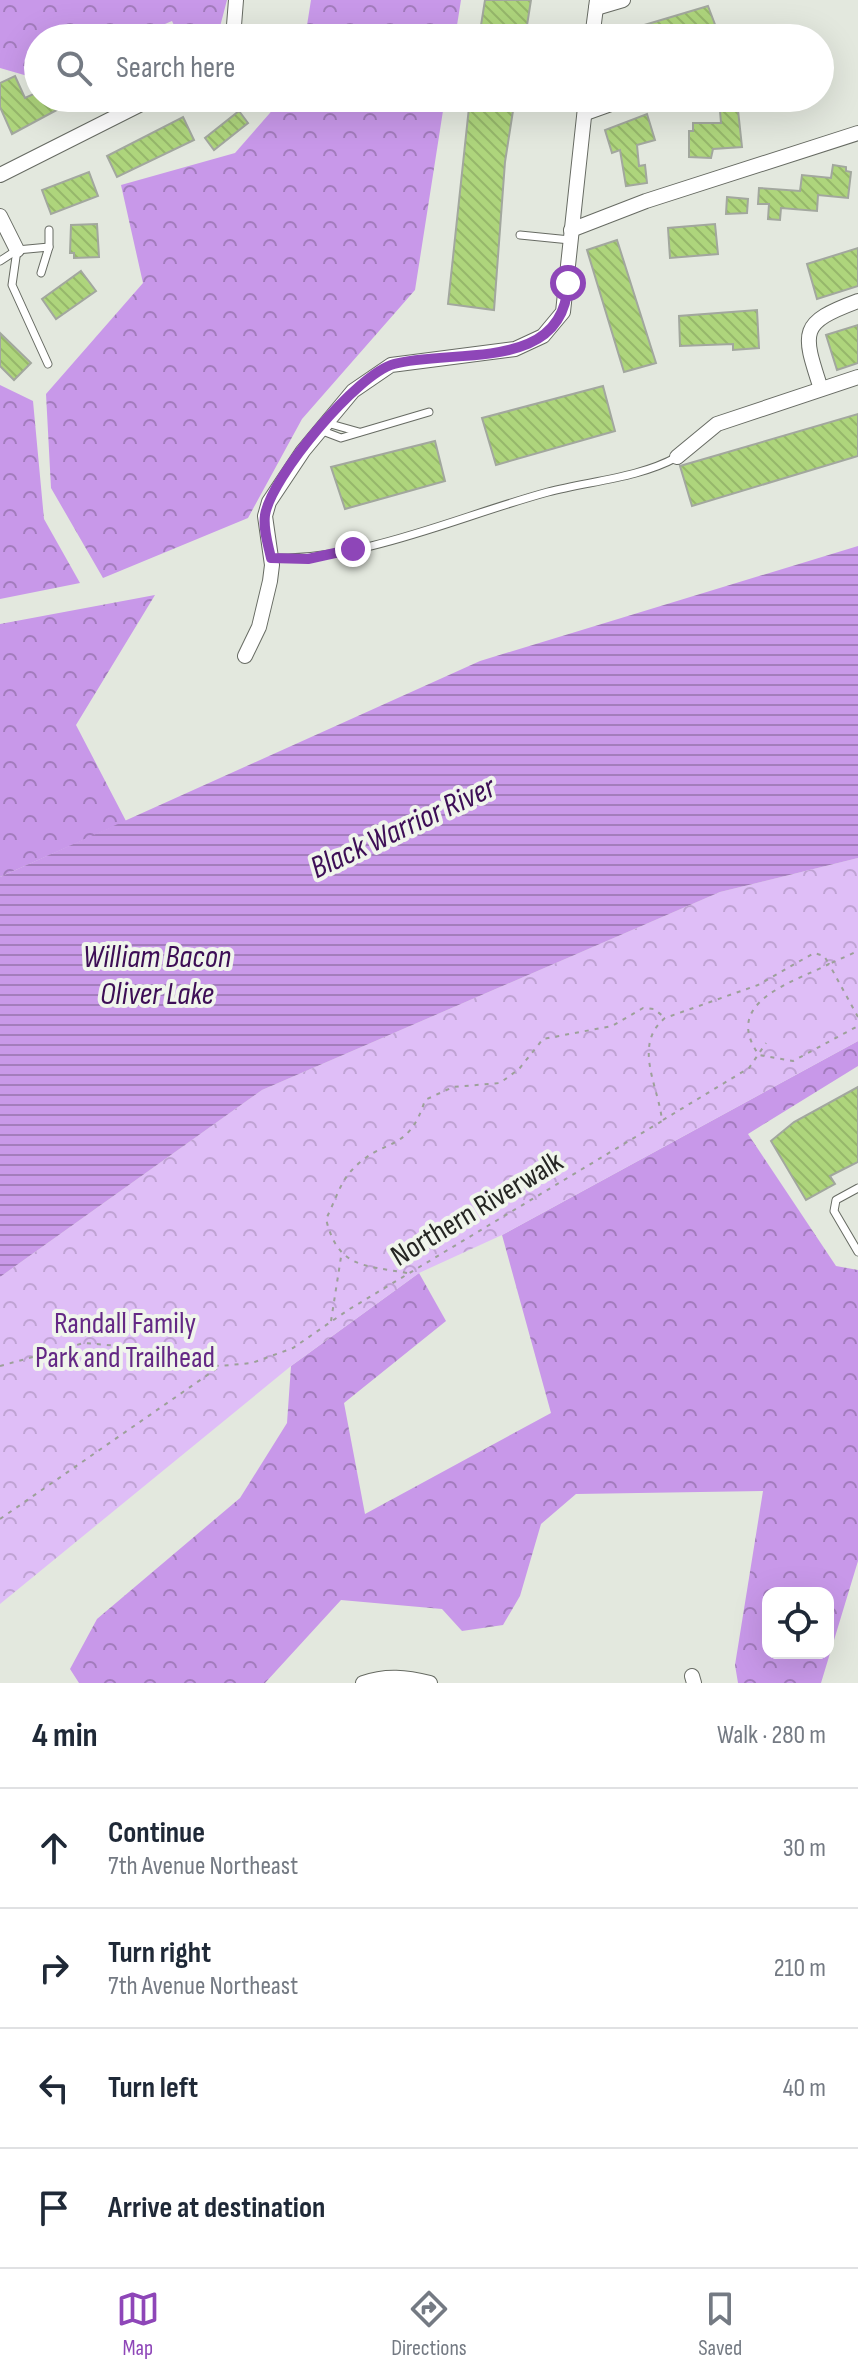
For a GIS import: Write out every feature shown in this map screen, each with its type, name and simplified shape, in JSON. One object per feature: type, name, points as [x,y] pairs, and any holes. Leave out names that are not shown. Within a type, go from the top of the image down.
[{"type":"street","points":[[234,24],[236,0]]},
{"type":"street","points":[[594,24],[596,4],[622,0]]},
{"type":"street","points":[[0,175],[125,112]]},
{"type":"street","points":[[245,656],[259,627],[270,581],[271,558],[265,516],[269,502],[284,476],[353,391],[391,365],[484,356],[515,349],[543,336],[555,325],[567,301],[570,235],[584,112]]},
{"type":"street","points":[[570,235],[646,201],[858,133]]},
{"type":"street","points":[[0,216],[17,250]]},
{"type":"street","points":[[821,389],[808,336],[811,325],[826,313],[858,301]]},
{"type":"street","points":[[677,457],[717,424],[858,377]]},
{"type":"street","points":[[363,1683],[378,1678],[405,1677],[430,1683]]},
{"type":"lane","points":[[583,118],[600,112]]},
{"type":"lane","points":[[41,273],[49,247],[49,230]]},
{"type":"lane","points":[[520,235],[570,235]]},
{"type":"lane","points":[[0,261],[17,250],[49,247]]},
{"type":"lane","points":[[17,250],[12,285],[48,364]]},
{"type":"lane","points":[[323,426],[341,438],[429,412]]},
{"type":"lane","points":[[271,558],[308,559],[405,538],[546,493],[658,468],[677,457]]},
{"type":"lane","points":[[858,1188],[836,1200],[834,1211],[858,1252]]},
{"type":"path","points":[[858,951],[763,998],[750,1013],[749,1041],[759,1055],[793,1061],[858,1026]]},
{"type":"path","points":[[662,1121],[660,1095],[650,1074],[648,1047],[655,1027],[665,1018],[758,985],[814,953],[824,956],[858,1017]]},
{"type":"path","points":[[409,1274],[360,1264],[341,1256],[332,1243],[326,1219],[351,1170],[410,1134],[418,1124],[425,1100],[453,1087],[500,1083],[519,1069],[543,1039],[612,1026],[643,1008],[654,1009],[665,1018]]},
{"type":"path","name":"Northern Riverwalk","points":[[0,1366],[84,1343],[143,1348],[219,1366],[252,1363],[293,1348],[331,1321],[749,1068],[766,1043]]},
{"type":"path","points":[[331,1321],[341,1256]]},
{"type":"path","points":[[0,1519],[219,1366]]},
{"type":"green space","points":[[0,0],[227,0],[221,24],[173,24],[172,21],[165,24],[24,24],[24,75],[0,68]]},
{"type":"green space","points":[[311,0],[461,0],[457,24],[307,24]]},
{"type":"green space","points":[[271,112],[443,112],[415,290],[302,419],[248,518],[103,578],[51,488],[46,394],[143,283],[121,185],[235,153]]},
{"type":"green space","points":[[0,385],[33,401],[44,519],[80,583],[0,599]]},
{"type":"green space","points":[[155,595],[76,725],[126,821],[0,877],[0,624]]},
{"type":"green space","name":"Randall Family Park and Trailhead","points":[[858,858],[858,1041],[502,1235],[419,1273],[291,1366],[0,1604],[0,1277],[262,1090],[720,892]]},
{"type":"green space","points":[[858,1041],[858,1066],[748,1134],[836,1266],[858,1270],[858,1561],[834,1640],[834,1587],[762,1587],[762,1659],[828,1659],[821,1683],[738,1683],[735,1665],[763,1491],[576,1494],[541,1524],[520,1596],[503,1625],[462,1631],[442,1609],[341,1600],[265,1683],[79,1683],[70,1669],[97,1619],[240,1498],[287,1423],[291,1366],[419,1273],[446,1321],[344,1403],[365,1514],[551,1413],[502,1235]]},
{"type":"water","name":"William Bacon Oliver Lake","points":[[858,546],[858,858],[720,892],[262,1090],[0,1277],[0,877],[480,661]]},
{"type":"building","points":[[485,0],[531,0],[527,24],[481,24]]},
{"type":"building","points":[[708,6],[715,24],[648,24]]},
{"type":"building","points":[[15,76],[24,96],[24,112],[53,112],[12,134],[0,107],[0,83]]},
{"type":"building","points":[[238,112],[248,123],[214,150],[205,138]]},
{"type":"building","points":[[469,112],[513,112],[505,162],[494,310],[448,304]]},
{"type":"building","points":[[720,112],[738,112],[742,147],[713,149],[711,158],[689,157],[689,131],[693,131],[693,123],[721,123]]},
{"type":"building","points":[[647,114],[655,140],[637,145],[639,166],[645,165],[647,183],[626,186],[620,150],[612,153],[605,130]]},
{"type":"building","points":[[183,117],[194,140],[117,177],[107,156]]},
{"type":"building","points":[[833,165],[846,167],[846,171],[851,172],[848,198],[818,195],[817,211],[781,208],[780,220],[768,219],[769,204],[758,204],[759,188],[800,191],[802,175],[831,178]]},
{"type":"building","points":[[89,172],[98,196],[51,214],[42,190]]},
{"type":"building","points":[[727,197],[748,199],[747,213],[726,214]]},
{"type":"building","points":[[97,224],[99,257],[74,258],[74,253],[70,253],[71,225]]},
{"type":"building","points":[[715,224],[718,254],[670,258],[668,228]]},
{"type":"building","points":[[617,240],[656,363],[624,372],[587,250]]},
{"type":"building","points":[[858,248],[858,286],[817,299],[807,264]]},
{"type":"building","points":[[81,271],[96,291],[56,319],[42,299]]},
{"type":"building","points":[[757,310],[759,348],[733,350],[733,344],[680,346],[679,316]]},
{"type":"building","points":[[858,325],[858,363],[837,370],[826,335]]},
{"type":"building","points":[[0,333],[31,363],[14,380],[0,366]]},
{"type":"building","points":[[603,386],[615,431],[496,465],[482,418]]},
{"type":"building","points":[[858,414],[858,456],[692,506],[680,466]]},
{"type":"building","points":[[435,441],[445,481],[345,509],[331,467]]},
{"type":"building","points":[[858,1087],[858,1162],[830,1176],[835,1184],[806,1200],[771,1141],[794,1122]]},
{"type":"route","points":[[353,549],[308,559],[271,558],[265,516],[269,502],[303,451],[353,391],[391,365],[436,358],[484,356],[515,349],[543,336],[563,312],[568,283]]},
{"type":"water label","name":"Black Warrior River","points":[[403,828]]}]
